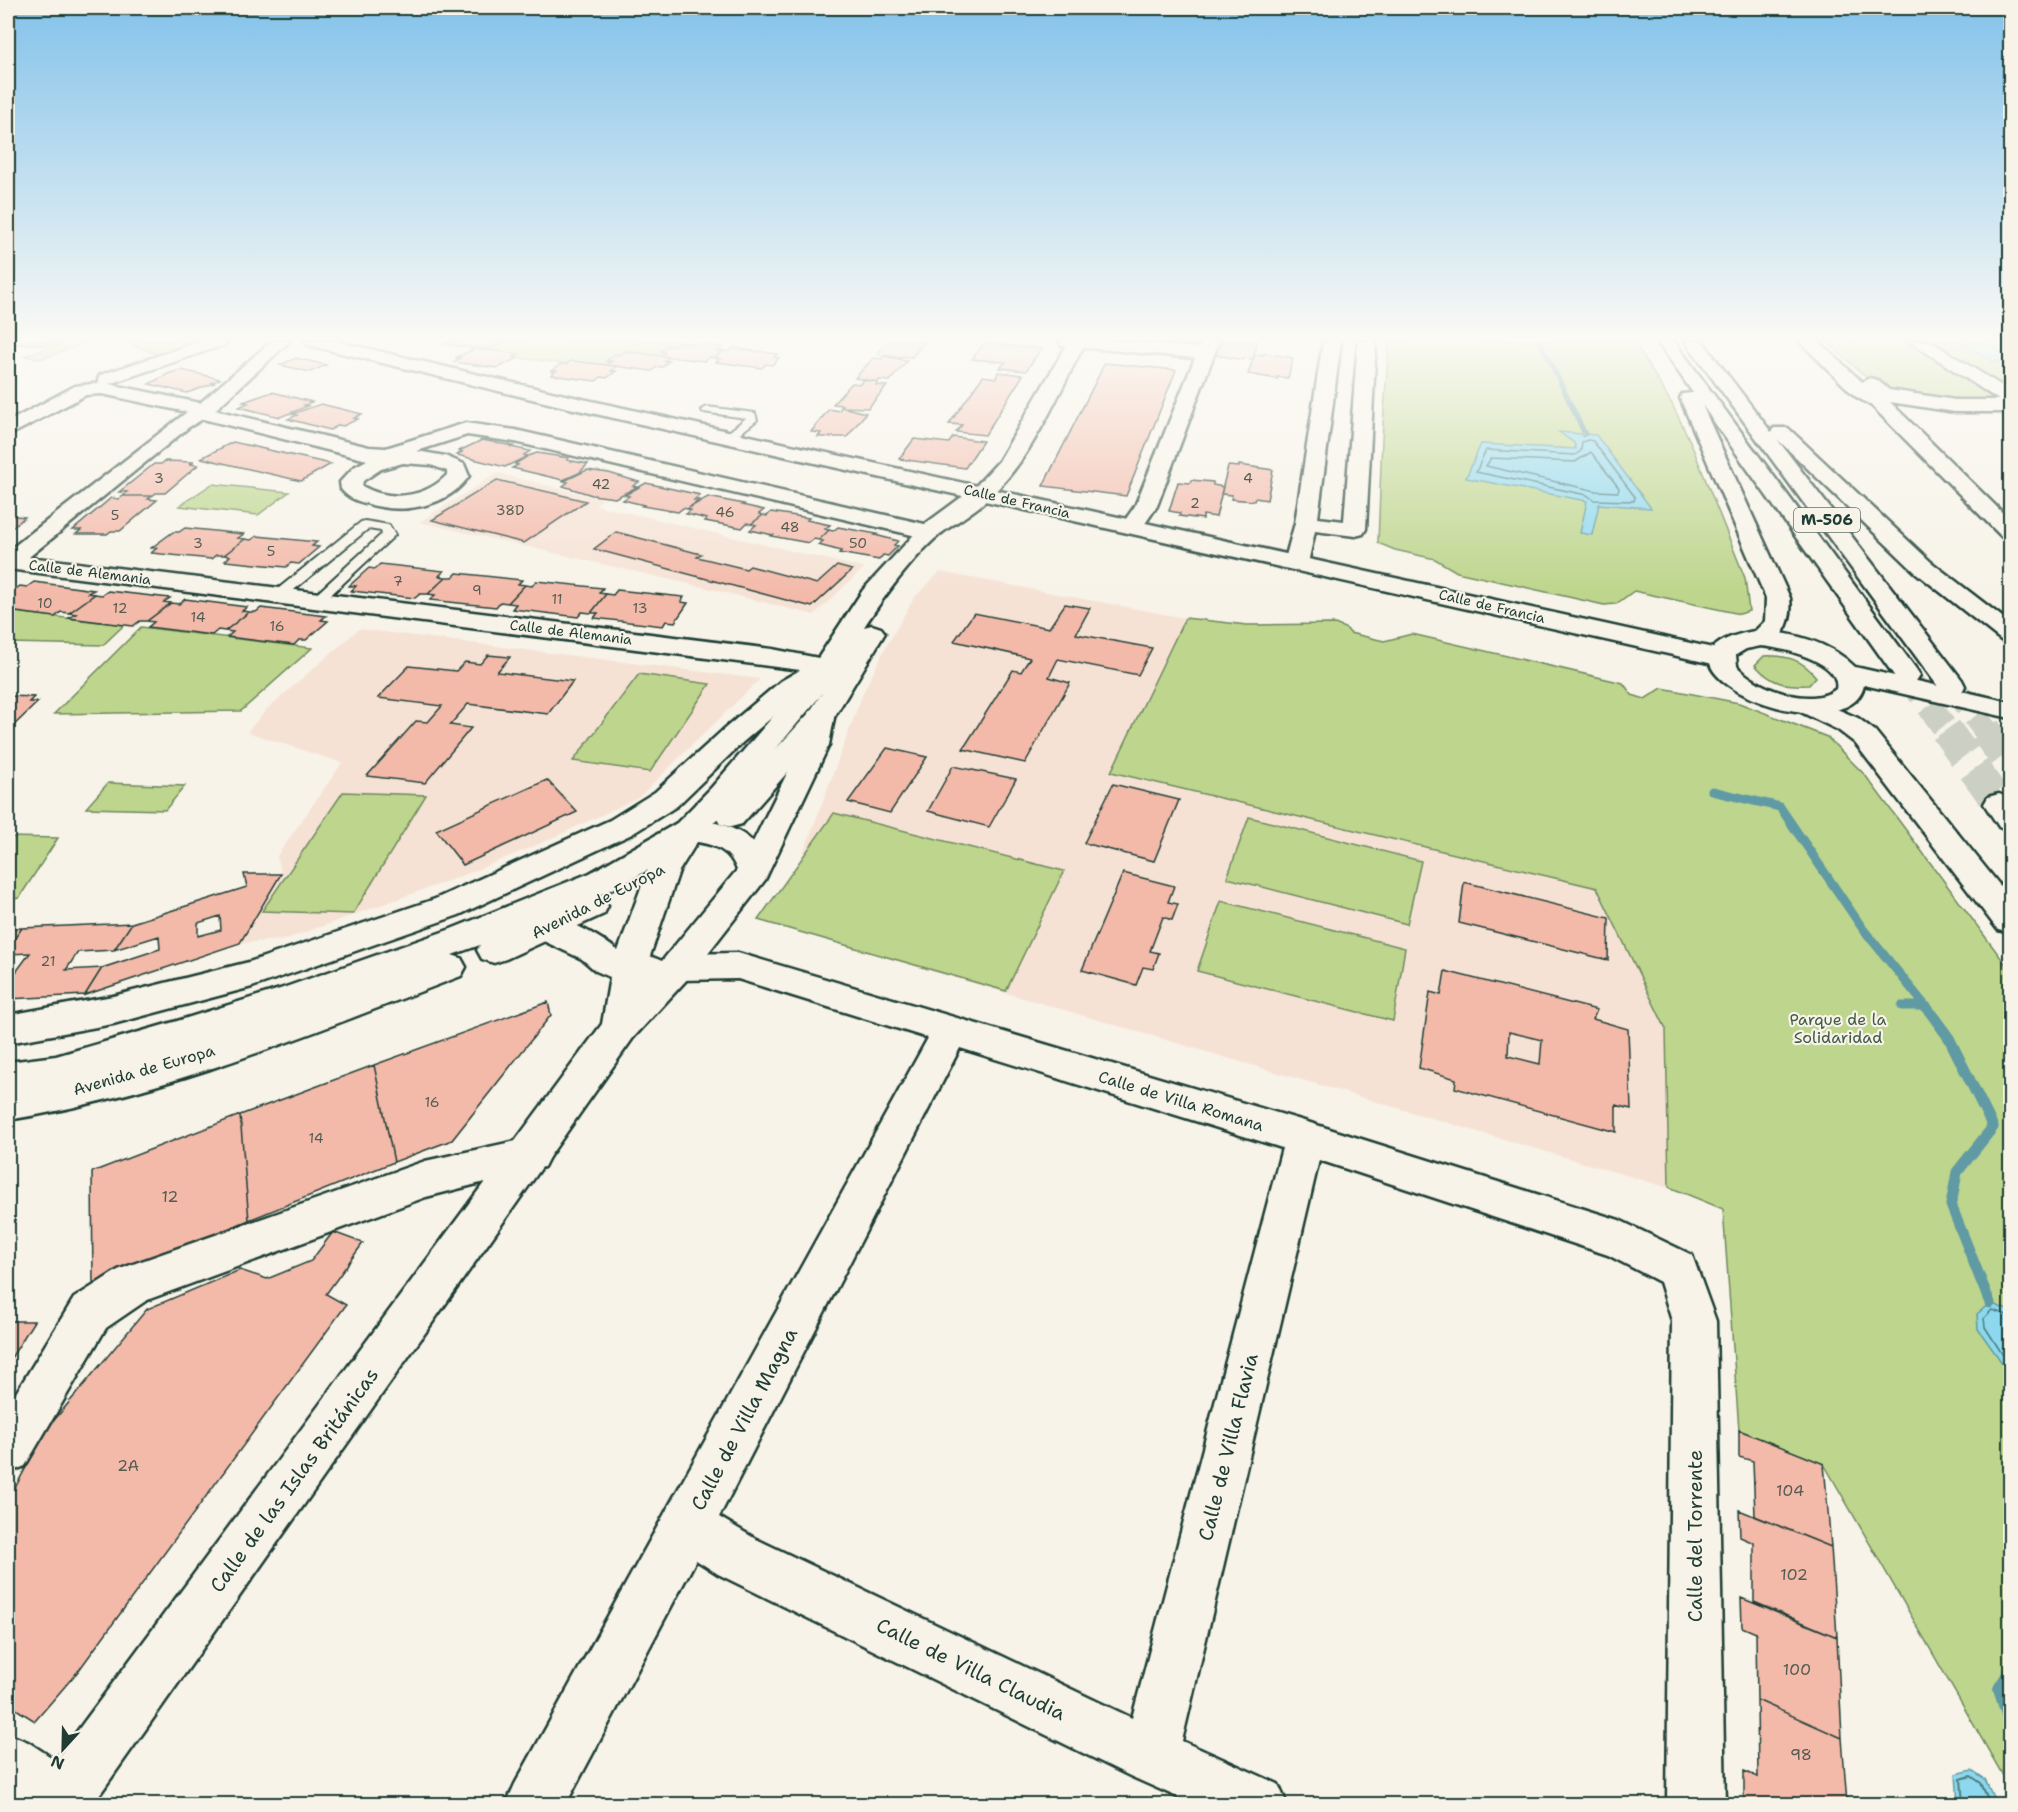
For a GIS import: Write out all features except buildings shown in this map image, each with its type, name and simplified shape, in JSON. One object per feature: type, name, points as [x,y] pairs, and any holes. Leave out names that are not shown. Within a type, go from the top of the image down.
[{"type":"main road","points":[[8,562],[179,426]]},
{"type":"main road","points":[[257,426],[376,457],[466,429],[515,436],[929,532]]},
{"type":"main road","name":"Calle de Francia","points":[[677,426],[1722,658]]},
{"type":"main road","points":[[982,493],[1007,465],[1030,426]]},
{"type":"main road","points":[[1132,526],[1146,506],[1162,460],[1170,448],[1178,426]]},
{"type":"main road","points":[[1296,563],[1306,523],[1320,426]]},
{"type":"main road","points":[[1306,523],[1354,529],[1361,426]]},
{"type":"main road","points":[[1701,426],[1778,598],[1780,618],[1775,628],[1761,638]]},
{"type":"main road","name":"M-506","points":[[1726,426],[1907,675]]},
{"type":"main road","name":"M-506","points":[[1756,426],[1952,686]]},
{"type":"main road","points":[[1776,426],[1923,567],[2010,635]]},
{"type":"main road","points":[[1903,426],[2010,532]]},
{"type":"main road","name":"Avenida de Europa","points":[[8,1104],[135,1076],[280,1030],[547,928],[663,871],[700,832],[723,794],[811,689],[872,595],[929,532],[982,493]]},
{"type":"main road","name":"Avenida de Europa","points":[[8,1077],[56,1071],[174,1037],[291,999],[463,938],[601,880],[700,832],[737,811],[820,718],[893,597],[969,514],[982,493]]},
{"type":"main road","name":"Calle de Alemania","points":[[8,562],[772,657],[825,667]]},
{"type":"main road","points":[[1848,684],[1841,701],[1811,706],[1786,703],[1751,689],[1727,671],[1722,658],[1724,650],[1732,643],[1761,638],[1780,640],[1810,649],[1836,662],[1848,684],[2010,729]]},
{"type":"main road","name":"Avenida de Europa","points":[[8,1029],[113,1010],[252,974],[447,907],[621,827],[666,799],[733,736],[791,687],[825,667]]},
{"type":"main road","points":[[1848,684],[2010,710]]},
{"type":"main road","points":[[1811,706],[1848,724],[1865,737],[2010,921]]},
{"type":"main road","name":"Calle de las Islas Británicas","points":[[61,1801],[620,1028],[678,967],[754,872],[815,745],[820,718]]},
{"type":"main road","points":[[700,832],[740,847],[750,858],[754,872]]},
{"type":"main road","name":"Calle de las Islas Británicas","points":[[620,1028],[629,970],[663,871]]},
{"type":"main road","points":[[547,928],[594,950],[608,962],[629,970],[678,967]]},
{"type":"main road","name":"Calle de Villa Romana","points":[[678,967],[738,966],[1304,1138],[1619,1239],[1677,1269]]},
{"type":"main road","name":"Calle de Villa Magna","points":[[536,1804],[687,1527],[951,1031]]},
{"type":"main road","name":"Calle de Villa Flavia","points":[[1150,1756],[1304,1138]]},
{"type":"main road","points":[[8,1449],[90,1313],[133,1285],[425,1179],[530,1155]]},
{"type":"main road","name":"Calle del Torrente","points":[[1677,1269],[1694,1321],[1696,1804]]},
{"type":"main road","name":"Calle de Villa Claudia","points":[[687,1527],[736,1556],[1150,1756],[1258,1804]]},
{"type":"main road","points":[[8,1762],[61,1801]]},
{"type":"lane","points":[[729,437],[744,426]]},
{"type":"lane","points":[[279,595],[365,525],[385,528],[389,535],[317,600]]},
{"type":"shaded area","points":[[497,473],[603,499],[595,505],[864,568],[814,615],[419,522]]},
{"type":"shaded area","points":[[940,572],[1185,618],[1111,772],[1597,888],[1666,1029],[1669,1188],[758,920],[802,857],[863,693],[887,645],[914,598]]},
{"type":"shaded area","points":[[359,629],[760,679],[638,798],[537,845],[459,877],[284,940],[240,943],[281,874],[277,856],[342,763],[247,732],[267,709]]},
{"type":"green space","points":[[1383,426],[1682,426],[1745,578],[1749,611],[1740,614],[1634,591],[1616,604],[1604,605],[1457,572],[1435,559],[1395,550],[1378,543]]},
{"type":"green space","points":[[212,484],[289,492],[258,515],[179,506]]},
{"type":"green space","points":[[8,611],[124,625],[103,645],[8,643]]},
{"type":"green space","name":"Parque de la Solidaridad","points":[[1185,618],[1247,625],[1335,624],[1347,629],[1350,633],[1384,641],[1412,634],[1623,683],[1632,695],[1645,699],[1662,688],[1739,703],[1827,737],[1865,775],[2010,970],[2010,1788],[1824,1464],[1739,1430],[1723,1209],[1669,1187],[1666,1029],[1597,888],[1111,772]]},
{"type":"green space","points":[[141,627],[312,648],[241,711],[54,714]]},
{"type":"green space","points":[[1764,656],[1793,659],[1805,666],[1816,677],[1809,685],[1779,683],[1755,665]]},
{"type":"green space","points":[[639,674],[710,684],[650,772],[573,761]]},
{"type":"green space","points":[[108,783],[185,786],[165,810],[86,808]]},
{"type":"green space","points":[[343,792],[426,795],[353,914],[262,911]]},
{"type":"green space","points":[[834,813],[1064,871],[1006,991],[758,920]]},
{"type":"green space","points":[[1249,817],[1421,861],[1407,924],[1227,878]]},
{"type":"green space","points":[[8,837],[58,838],[19,898],[8,900]]},
{"type":"green space","points":[[1221,901],[1405,948],[1393,1021],[1197,971]]},
{"type":"water","points":[[1559,432],[1581,434],[1583,437],[1585,434],[1596,435],[1651,508],[1599,504],[1592,535],[1580,533],[1587,501],[1466,478],[1481,444],[1576,449],[1574,443]]},
{"type":"water","points":[[1990,1303],[2010,1311],[2010,1374],[1978,1329],[1977,1314]]},
{"type":"water","points":[[1972,1770],[1985,1779],[1996,1804],[1958,1804],[1956,1774]]},
{"type":"waterway","points":[[1581,426],[1585,434]]},
{"type":"waterway","points":[[1712,791],[1780,807],[1863,929],[1926,1006]]},
{"type":"waterway","points":[[1902,1006],[1926,1006]]},
{"type":"waterway","points":[[1927,1008],[1949,1038],[1993,1127],[1957,1172],[1951,1205],[1990,1303]]},
{"type":"waterway","points":[[2010,1673],[2000,1689],[2010,1720]]},
{"type":"tunnel","points":[[1907,675],[1947,731]]},
{"type":"tunnel","points":[[1952,686],[1986,731]]},
{"type":"tunnel","points":[[1946,730],[1999,804]]},
{"type":"tunnel","points":[[1985,730],[2010,764]]}]
